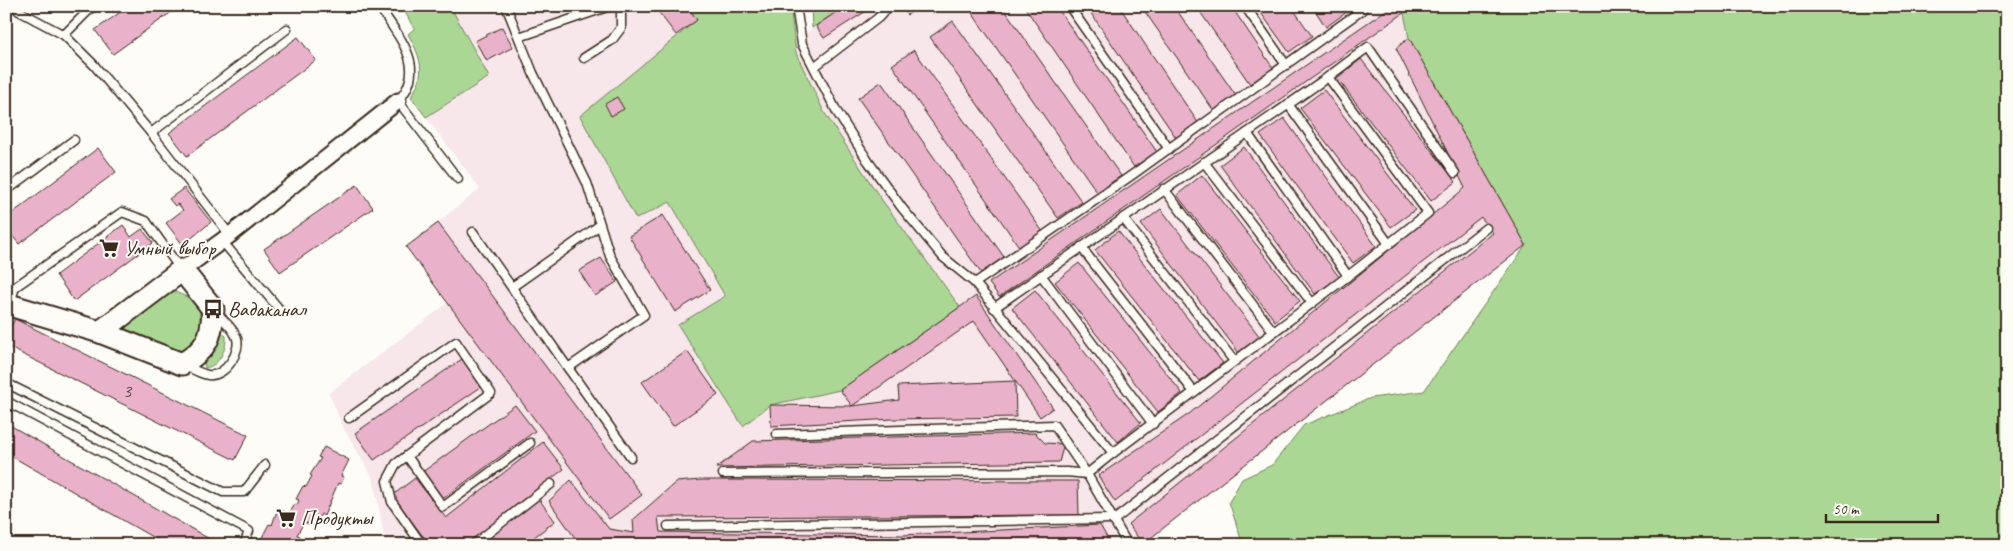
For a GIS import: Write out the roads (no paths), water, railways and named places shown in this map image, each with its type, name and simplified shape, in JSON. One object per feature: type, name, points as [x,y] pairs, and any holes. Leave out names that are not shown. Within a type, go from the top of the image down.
[{"type":"street","points":[[100,332],[226,238],[398,101]]},
{"type":"street","points":[[8,304],[100,332],[182,364],[196,355],[207,342],[212,329],[213,309],[182,270]]},
{"type":"lane","points":[[16,6],[20,11],[64,35],[94,65],[151,133],[280,310]]},
{"type":"lane","points":[[64,35],[93,6]]},
{"type":"lane","points":[[380,6],[405,49],[413,69],[411,81],[398,101],[458,179]]},
{"type":"lane","points":[[506,6],[533,73],[587,183],[610,256],[644,315],[568,368]]},
{"type":"lane","points":[[519,38],[610,6]]},
{"type":"lane","points":[[584,58],[612,40],[621,28],[621,6]]},
{"type":"lane","points":[[796,6],[802,44],[837,112],[902,208],[943,257],[975,283],[1114,452]]},
{"type":"lane","points":[[814,67],[878,18],[889,6]]},
{"type":"lane","points":[[1069,6],[1169,149]]},
{"type":"lane","points":[[1245,6],[1286,66]]},
{"type":"lane","points":[[975,283],[1286,66],[1362,10],[1360,6]]},
{"type":"lane","points":[[151,133],[287,29]]},
{"type":"lane","points":[[994,308],[1328,77],[1368,47],[1455,172]]},
{"type":"lane","points":[[723,474],[1068,472],[1087,474],[1428,213],[1328,77]]},
{"type":"lane","points":[[1288,104],[1389,244]]},
{"type":"lane","points":[[1246,132],[1348,276]]},
{"type":"lane","points":[[6,191],[74,140]]},
{"type":"lane","points":[[1204,162],[1312,303]]},
{"type":"lane","points":[[1164,189],[1273,331]]},
{"type":"lane","points":[[8,304],[15,287],[122,212],[146,221],[182,270]]},
{"type":"lane","points":[[1123,218],[1234,361]]},
{"type":"lane","points":[[512,287],[600,225]]},
{"type":"lane","points":[[668,526],[1113,520],[1486,228]]},
{"type":"lane","points":[[473,232],[630,457]]},
{"type":"lane","points":[[1080,247],[1194,392]]},
{"type":"lane","points":[[1041,275],[1153,424]]},
{"type":"lane","points":[[182,364],[208,376],[216,375],[232,360],[238,346],[237,337],[213,309]]},
{"type":"lane","points":[[349,418],[456,342],[491,393],[396,464],[387,482],[392,502],[422,545]]},
{"type":"lane","points":[[6,383],[223,492],[244,492],[265,465]]},
{"type":"lane","points":[[6,401],[249,531],[244,545]]},
{"type":"lane","points":[[777,434],[1054,425],[1087,474],[1127,545]]},
{"type":"lane","points":[[407,456],[443,507],[530,443]]},
{"type":"lane","points":[[473,545],[551,484]]},
{"type":"place","name":"Умный выбор","points":[[109,248]]},
{"type":"place","name":"Вадаканал","points":[[213,309]]},
{"type":"place","name":"Продукты","points":[[286,518]]}]
